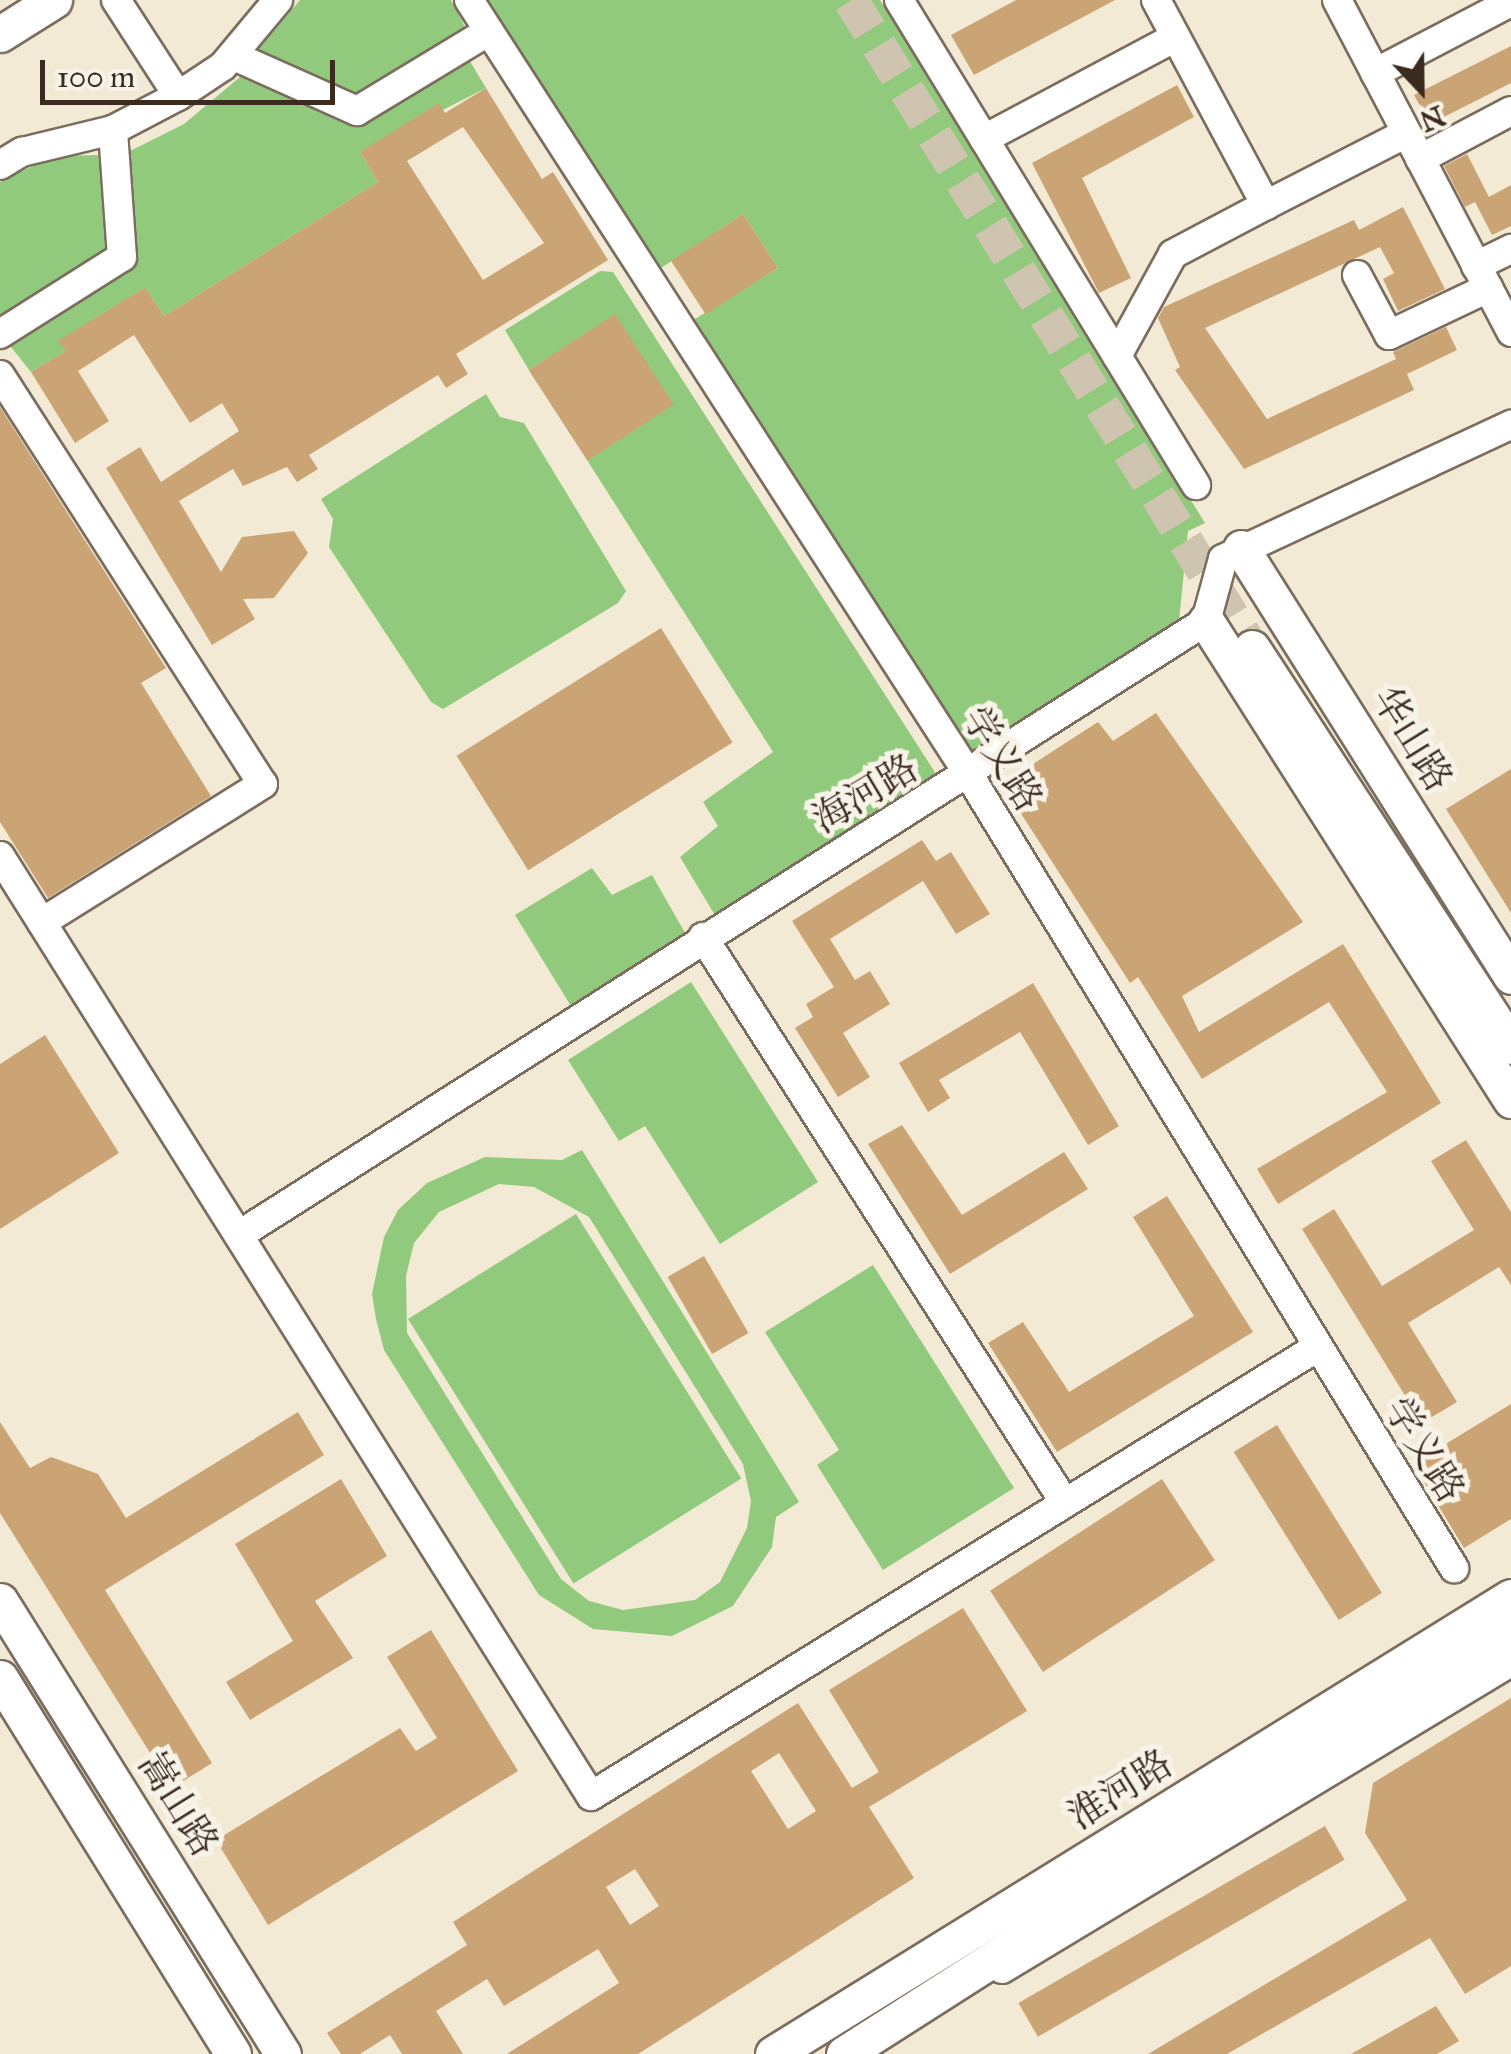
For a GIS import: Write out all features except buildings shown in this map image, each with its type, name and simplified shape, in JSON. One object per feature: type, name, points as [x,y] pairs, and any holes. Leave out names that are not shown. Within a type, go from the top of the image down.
[{"type":"main road","points":[[0,34],[54,0]]},
{"type":"main road","name":"华山路","points":[[1232,554],[1511,976]]},
{"type":"main road","points":[[1206,620],[1511,1100]]},
{"type":"main road","points":[[1511,1010],[1261,642],[1511,1046]]},
{"type":"main road","name":"淮河路","points":[[773,2054],[1511,1597]]},
{"type":"main road","name":"嵩山路","points":[[0,1601],[282,2054]]},
{"type":"main road","name":"淮河路","points":[[858,2045],[1511,1628]]},
{"type":"main road","points":[[0,1678],[233,2054]]},
{"type":"street","points":[[116,0],[178,96]]},
{"type":"street","points":[[0,165],[22,152],[113,130],[178,96],[234,56],[278,0]]},
{"type":"street","name":"学义路","points":[[469,0],[969,775],[1454,1568]]},
{"type":"street","points":[[899,0],[1196,485]]},
{"type":"street","points":[[1156,0],[1266,206]]},
{"type":"street","points":[[1337,0],[1511,332]]},
{"type":"street","points":[[1376,73],[1511,2]]},
{"type":"street","points":[[234,56],[357,111],[489,31]]},
{"type":"street","points":[[984,138],[1176,37]]},
{"type":"street","points":[[1420,159],[1511,111]]},
{"type":"street","points":[[0,334],[122,257],[113,130]]},
{"type":"street","points":[[1117,356],[1173,254],[1406,133]]},
{"type":"street","points":[[1357,275],[1389,336],[1482,277],[1511,249]]},
{"type":"street","points":[[0,375],[263,784],[42,922]]},
{"type":"street","points":[[1206,620],[1232,554],[1511,425]]},
{"type":"street","name":"海河路","points":[[238,1235],[702,936],[969,775],[1206,620]]},
{"type":"street","points":[[0,856],[592,1796],[1316,1348]]},
{"type":"street","points":[[702,936],[1065,1504]]},
{"type":"street","points":[[853,2004],[1002,1894],[1511,1580]]},
{"type":"street","points":[[858,2045],[1038,1951],[1511,1662]]},
{"type":"green space","points":[[300,0],[451,0],[466,29],[350,99],[265,63],[258,50]]},
{"type":"green space","points":[[483,0],[880,0],[1205,523],[1188,531],[1178,631],[967,762],[690,322],[778,268],[743,214],[658,270]]},
{"type":"green space","points":[[465,53],[486,88],[360,152],[378,182],[164,316],[145,287],[59,341],[65,351],[31,372],[7,342],[134,261],[126,153],[184,124],[240,77],[256,76],[354,123]]},
{"type":"green space","points":[[97,155],[105,164],[110,249],[0,323],[0,182],[53,156]]},
{"type":"green space","points":[[600,271],[613,272],[940,780],[719,922],[680,857],[718,826],[703,802],[773,752],[587,460],[672,405],[615,315],[529,370],[505,330]]},
{"type":"green space","points":[[486,394],[500,417],[524,423],[626,591],[618,603],[443,709],[431,702],[329,547],[333,519],[321,499]]},
{"type":"green space","points":[[592,868],[612,895],[652,875],[688,938],[574,1011],[515,915]]},
{"type":"green space","points":[[691,982],[818,1182],[720,1244],[645,1126],[619,1141],[568,1060]]},
{"type":"green space","points":[[582,1150],[799,1502],[776,1517],[772,1547],[733,1606],[672,1636],[593,1629],[539,1595],[384,1350],[376,1319],[372,1294],[384,1237],[398,1210],[427,1183],[485,1157],[562,1160]],"holes":[[[499,1184],[534,1187],[589,1217],[743,1464],[751,1501],[747,1528],[720,1582],[695,1600],[623,1610],[589,1601],[561,1579],[407,1333],[406,1276],[414,1243],[439,1212]]]},
{"type":"green space","points":[[576,1214],[741,1479],[573,1584],[408,1319]]},
{"type":"green space","points":[[873,1265],[1014,1488],[883,1570],[817,1465],[839,1450],[765,1332]]},
{"type":"tunnel","points":[[851,0],[1252,648]]}]
